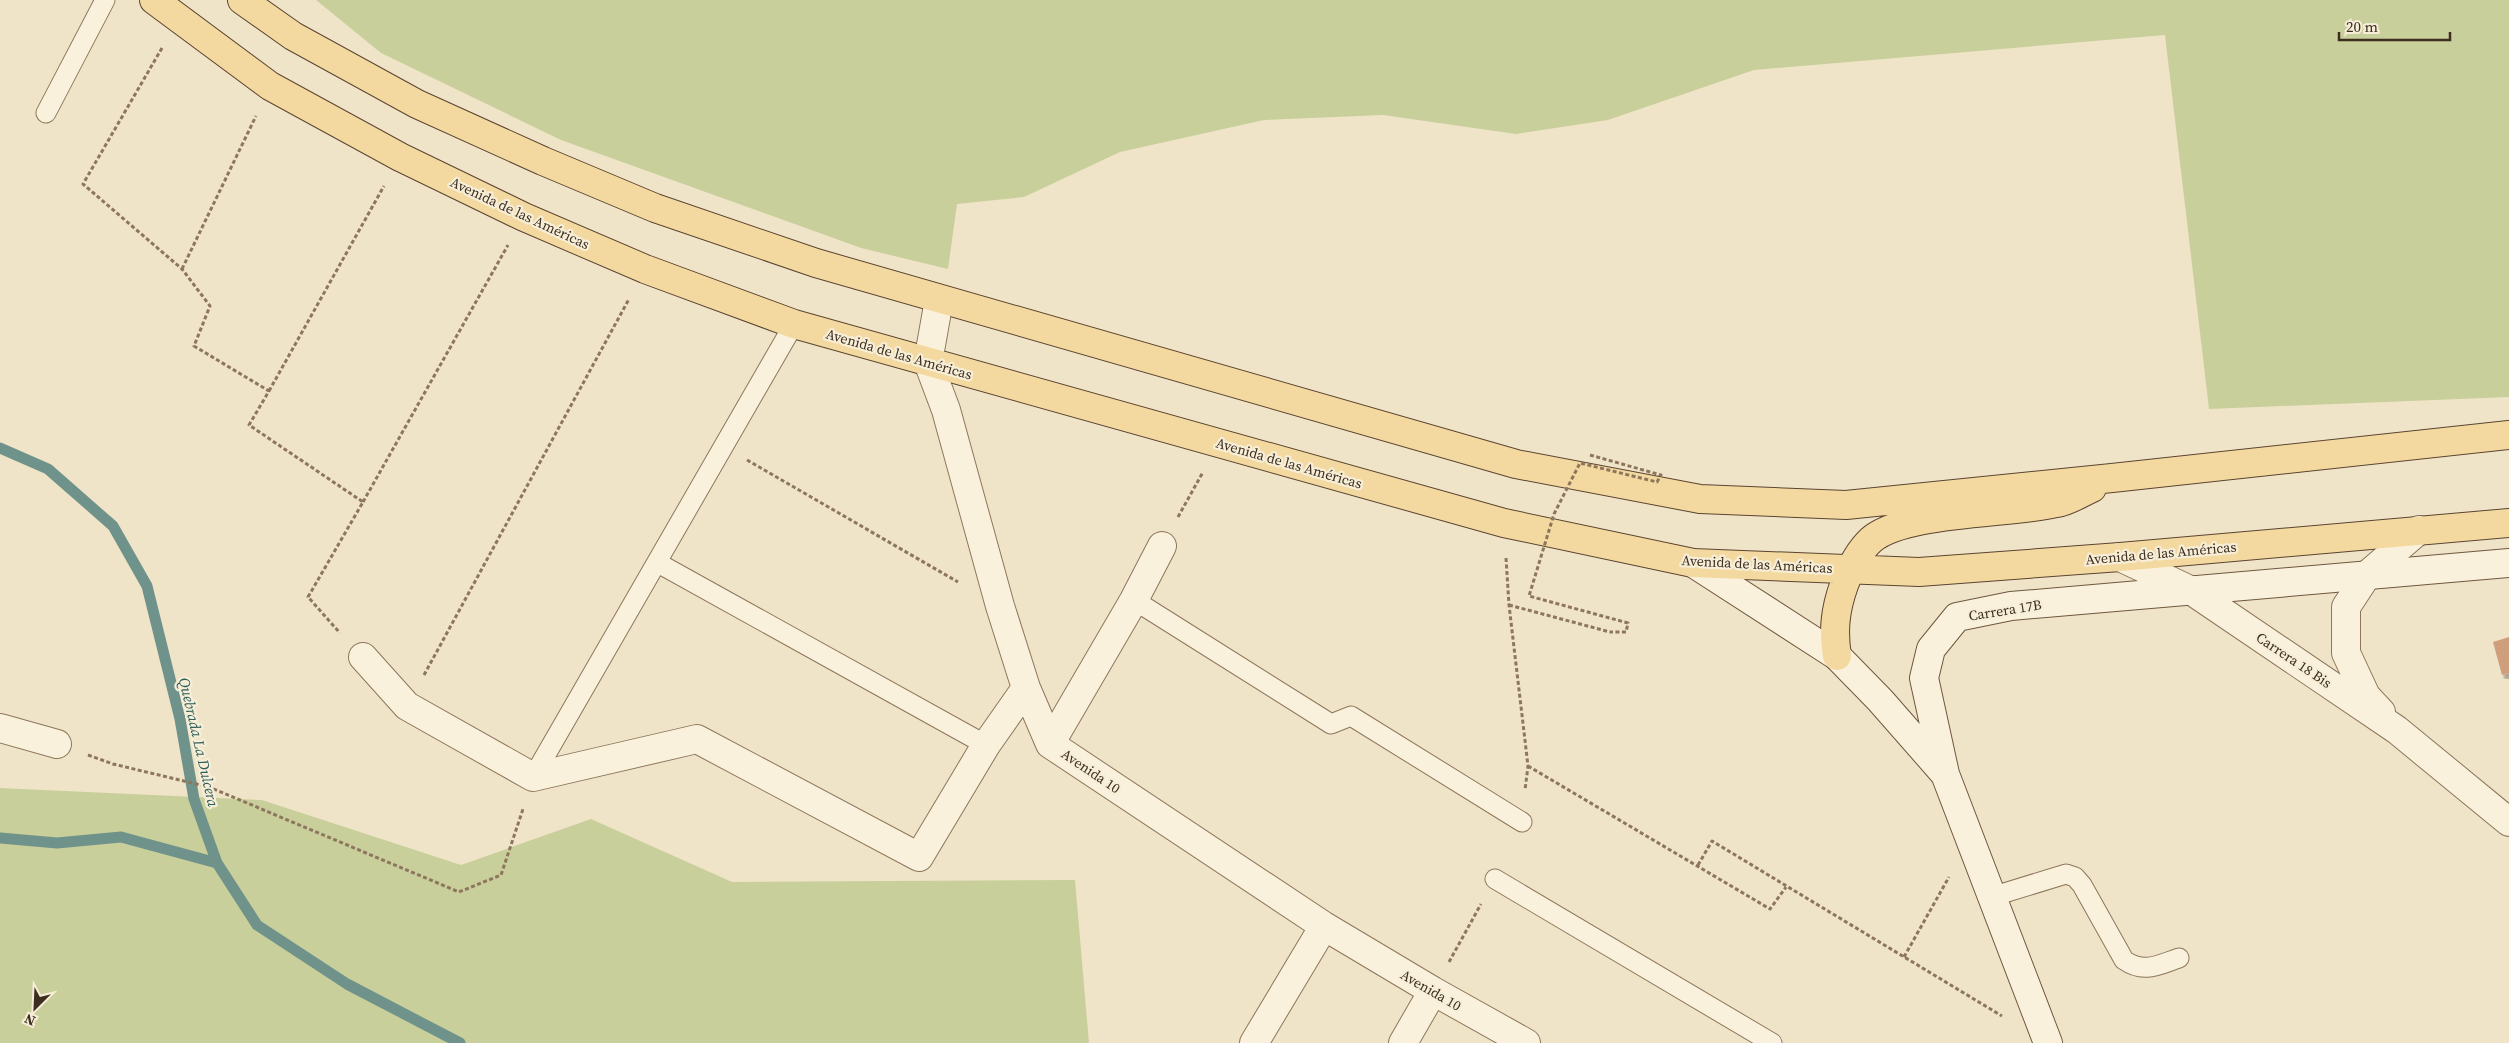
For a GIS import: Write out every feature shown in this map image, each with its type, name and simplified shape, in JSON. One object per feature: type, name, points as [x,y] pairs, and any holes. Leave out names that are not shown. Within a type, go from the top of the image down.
[{"type":"main road","name":"Avenida de las Américas","points":[[154,0],[270,86],[400,158],[524,217],[645,269],[794,324],[1504,523],[1693,563],[1918,572],[2120,558],[2509,523]]},
{"type":"main road","points":[[242,0],[293,36],[417,104],[542,161],[655,208],[816,263],[939,300],[1516,464],[1700,499],[1846,505],[2509,434]]},
{"type":"main road","points":[[1837,656],[1834,637],[1836,607],[1850,569],[1871,540],[1882,533],[1908,523],[2059,503],[2112,478]]},
{"type":"main road","points":[[2419,530],[2509,506]]},
{"type":"street","points":[[928,362],[939,300]]},
{"type":"street","name":"Avenida 10","points":[[928,362],[946,410],[1000,606],[1026,688],[1050,744],[1324,926],[1433,991],[1526,1043]]},
{"type":"street","name":"Carrera 18 Bis","points":[[2397,730],[2366,696],[2346,653],[2346,607],[2367,575],[2419,530]]},
{"type":"street","points":[[1050,744],[1134,600],[1162,546]]},
{"type":"street","name":"Carrera 18 Bis","points":[[2120,558],[2192,591],[2397,730],[2509,822]]},
{"type":"street","name":"Carrera 17B","points":[[1693,563],[1837,656],[1880,700],[1945,774]]},
{"type":"street","name":"Carrera 18 Bis","points":[[2192,591],[2509,563]]},
{"type":"street","name":"Carrera 17B","points":[[2048,1043],[1945,774],[1924,678],[1931,649],[1958,617],[2011,606],[2192,591]]},
{"type":"street","points":[[363,657],[407,706],[534,777],[697,739],[919,857],[986,745],[1026,688]]},
{"type":"street","points":[[0,728],[58,744]]},
{"type":"street","points":[[1254,1043],[1324,926]]},
{"type":"street","points":[[1403,1043],[1433,991]]},
{"type":"lane","points":[[46,113],[105,0]]},
{"type":"lane","points":[[534,777],[794,324]]},
{"type":"lane","points":[[658,563],[986,745]]},
{"type":"lane","points":[[1134,600],[1331,724],[1350,716],[1522,822]]},
{"type":"lane","points":[[1991,897],[2066,874],[2075,877],[2082,885],[2124,960],[2134,967],[2145,968],[2179,958]]},
{"type":"lane","points":[[1495,879],[1772,1043]]},
{"type":"path","points":[[178,19],[83,184],[182,269],[210,306],[194,346],[269,391]]},
{"type":"path","points":[[182,269],[270,86]]},
{"type":"path","points":[[363,502],[249,425],[400,158]]},
{"type":"path","points":[[363,657],[308,597],[524,217]]},
{"type":"path","points":[[407,706],[645,269]]},
{"type":"path","points":[[1162,546],[1219,443]]},
{"type":"path","points":[[725,447],[1000,606]]},
{"type":"path","points":[[1509,605],[1610,632],[1626,632],[1628,623],[1529,596],[1554,514],[1580,463],[1657,482],[1661,475],[1590,455]]},
{"type":"path","points":[[1504,523],[1509,605],[1528,766],[1522,822]]},
{"type":"path","points":[[113,764],[209,787],[459,892],[501,875],[534,777]]},
{"type":"path","points":[[1528,766],[1770,909],[1786,887]]},
{"type":"path","points":[[1904,958],[1969,840]]},
{"type":"path","points":[[1698,865],[1712,841],[2048,1043]]},
{"type":"path","points":[[1433,991],[1495,879]]},
{"type":"green space","points":[[316,0],[2509,0],[2509,397],[2209,409],[2165,35],[1754,70],[1608,120],[1516,134],[1383,115],[1264,120],[1120,152],[1024,197],[957,204],[948,269],[861,248],[561,140],[381,53]]},
{"type":"green space","points":[[0,788],[262,800],[461,865],[591,819],[732,882],[1075,880],[1089,1043],[0,1043]]},
{"type":"building","points":[[2509,637],[2509,673],[2502,675],[2493,642]]},
{"type":"waterway","name":"Quebrada La Dulcera","points":[[0,448],[48,469],[113,526],[147,586],[180,719],[194,799],[217,863],[257,925],[347,984],[460,1043]]},
{"type":"waterway","points":[[0,838],[57,843],[121,837],[217,863]]}]
